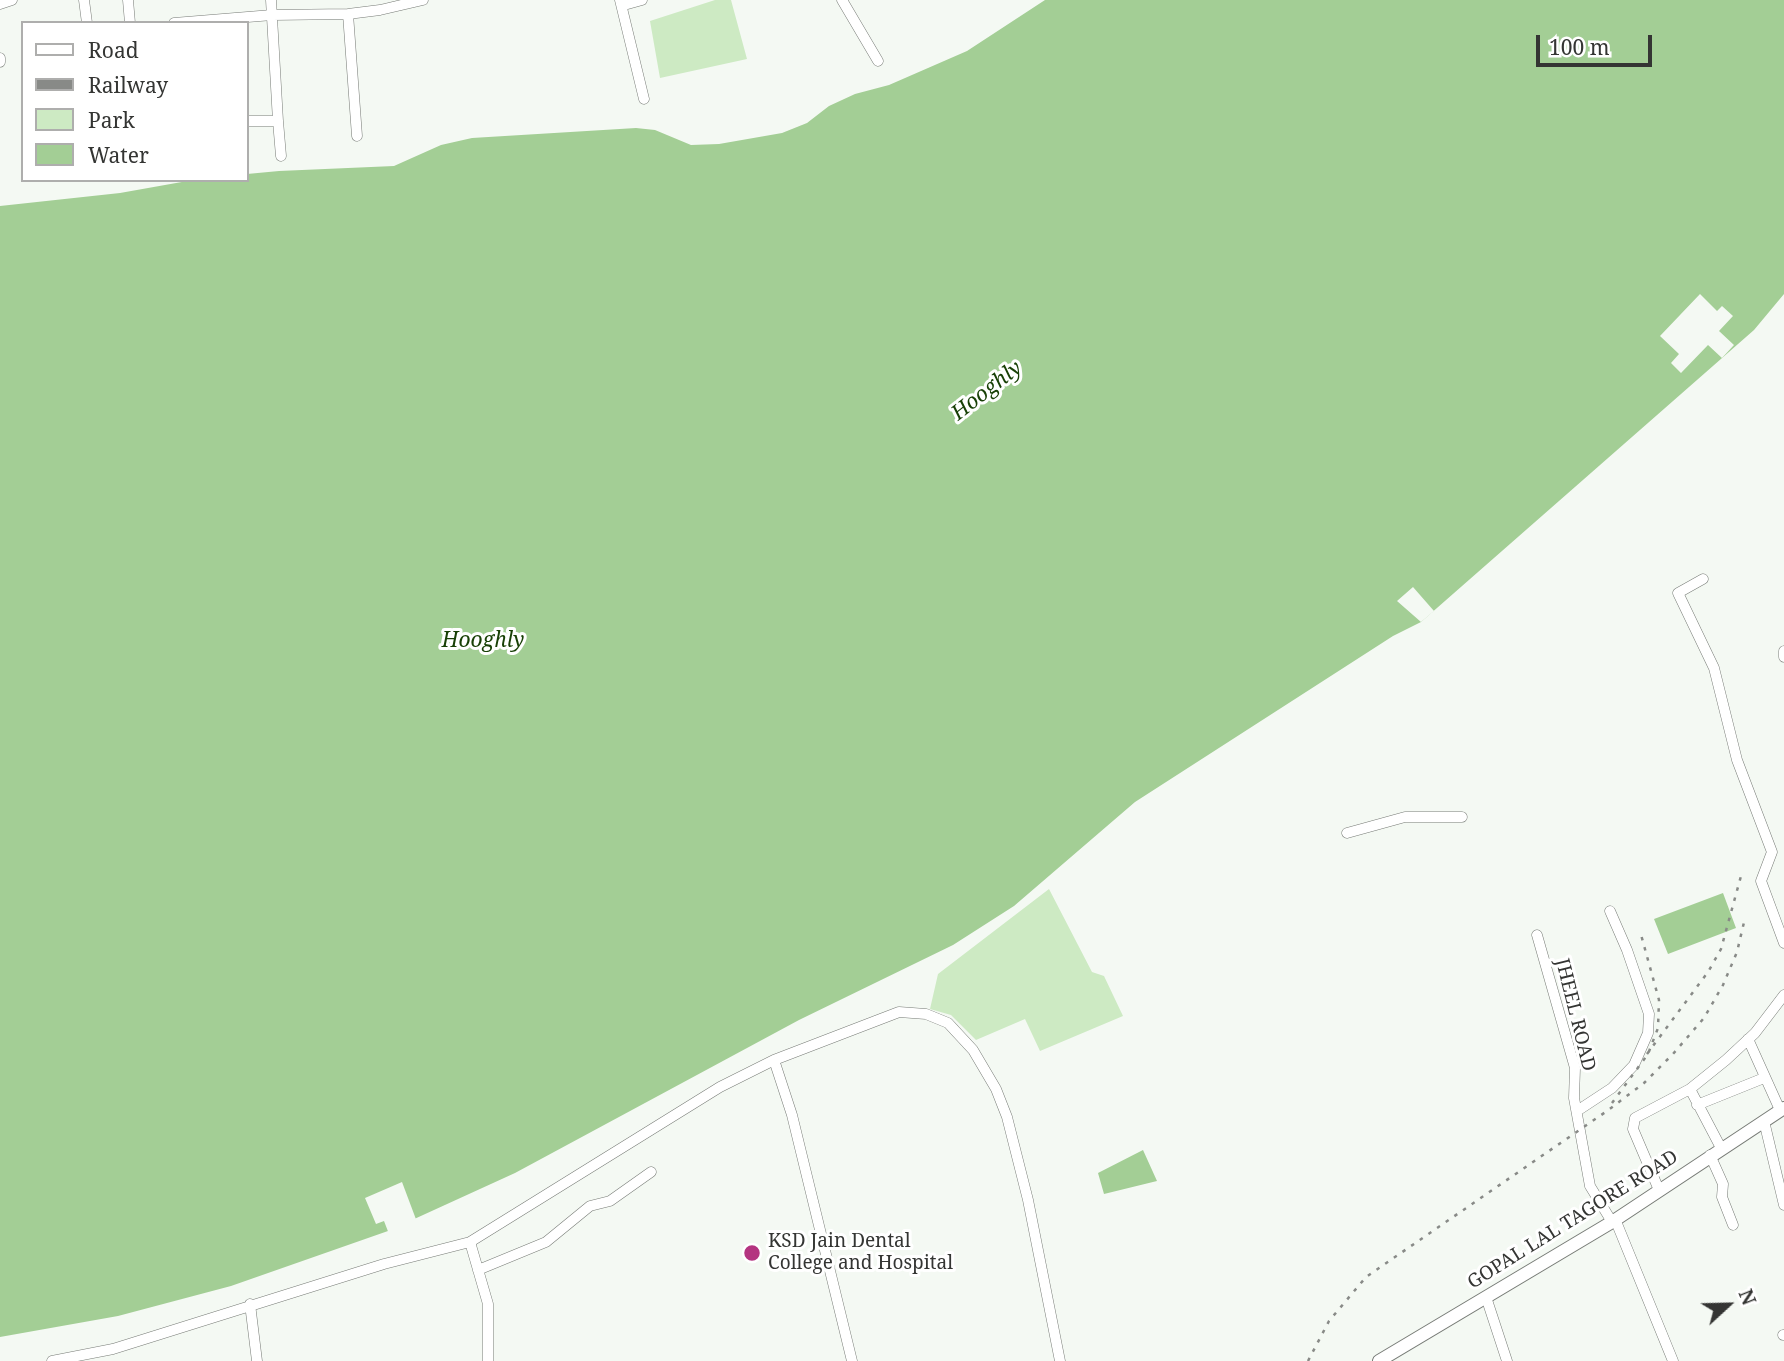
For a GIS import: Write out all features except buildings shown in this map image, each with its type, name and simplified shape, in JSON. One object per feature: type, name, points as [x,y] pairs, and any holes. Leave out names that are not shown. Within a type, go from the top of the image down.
[{"type":"street","points":[[0,4],[12,0]]},
{"type":"street","points":[[84,0],[87,21]]},
{"type":"street","points":[[128,0],[130,21]]},
{"type":"street","points":[[271,0],[281,156]]},
{"type":"street","points":[[198,21],[272,15],[348,14],[396,3],[424,0]]},
{"type":"street","points":[[642,0],[622,3],[644,99]]},
{"type":"street","points":[[842,0],[878,61]]},
{"type":"street","points":[[348,14],[357,136]]},
{"type":"street","points":[[248,121],[278,121]]},
{"type":"street","points":[[1703,579],[1678,593],[1714,668],[1737,760],[1772,852],[1760,880],[1784,943]]},
{"type":"street","points":[[1784,651],[1784,657]]},
{"type":"street","points":[[1347,833],[1405,817],[1462,817]]},
{"type":"street","points":[[1577,1111],[1612,1088],[1634,1065],[1648,1033],[1649,1014],[1610,911]]},
{"type":"street","name":"JHEEL ROAD","points":[[1537,935],[1575,1068],[1577,1111],[1590,1186],[1614,1221],[1673,1361]]},
{"type":"street","points":[[1659,1190],[1632,1122],[1643,1112],[1690,1089],[1748,1039],[1784,995]]},
{"type":"street","points":[[52,1361],[113,1349],[250,1304],[470,1242],[667,1117],[774,1060],[899,1012],[926,1014],[948,1023],[973,1050],[996,1089],[1007,1117],[1028,1199],[1060,1361]]},
{"type":"street","points":[[1748,1039],[1764,1078],[1782,1109]]},
{"type":"street","points":[[774,1060],[792,1115],[852,1361]]},
{"type":"street","points":[[1697,1105],[1764,1078]]},
{"type":"street","points":[[1690,1089],[1715,1152],[1723,1184],[1722,1197],[1733,1224]]},
{"type":"street","name":"GOPAL LAL TAGORE ROAD","points":[[1379,1361],[1614,1221],[1782,1109]]},
{"type":"street","points":[[1764,1121],[1784,1205]]},
{"type":"street","points":[[478,1270],[546,1242],[590,1206],[610,1201],[652,1172]]},
{"type":"street","points":[[470,1242],[488,1304],[488,1361]]},
{"type":"street","points":[[1486,1297],[1507,1361]]},
{"type":"street","points":[[250,1304],[257,1361]]},
{"type":"green space","points":[[715,0],[731,0],[747,59],[660,78],[650,21]]},
{"type":"green space","points":[[1049,889],[1092,972],[1104,976],[1123,1016],[1040,1051],[1025,1019],[976,1040],[951,1015],[930,1009],[938,974]]},
{"type":"water","name":"Hooghly","points":[[1045,0],[1784,0],[1784,294],[1754,330],[1421,622],[1393,636],[1135,802],[1014,906],[953,945],[799,1020],[515,1173],[388,1231],[231,1286],[118,1316],[0,1337],[0,206],[120,193],[182,182],[248,182],[248,174],[394,166],[441,145],[472,138],[636,128],[655,130],[691,145],[719,144],[782,133],[807,123],[829,106],[855,94],[889,85],[967,51]]},
{"type":"water","points":[[1723,893],[1736,928],[1668,954],[1654,919]]},
{"type":"water","points":[[1143,1150],[1157,1181],[1104,1194],[1098,1173]]},
{"type":"pier","points":[[1700,294],[1717,311],[1722,306],[1733,316],[1719,331],[1734,345],[1722,358],[1708,345],[1681,373],[1671,363],[1679,354],[1660,336]]},
{"type":"pier","points":[[1413,587],[1434,611],[1421,622],[1397,601]]},
{"type":"pier","points":[[402,1182],[417,1222],[389,1234],[384,1221],[376,1224],[365,1198]]},
{"type":"railway","points":[[1647,1054],[1708,972],[1721,949],[1741,876]]},
{"type":"railway","points":[[1308,1361],[1329,1321],[1366,1277],[1607,1111],[1644,1083],[1673,1054],[1704,1018],[1723,985],[1737,952],[1745,918]]},
{"type":"railway","points":[[1612,1103],[1648,1054],[1658,1028],[1659,1000],[1640,931]]},
{"type":"place","name":"KSD Jain Dental College and Hospital","points":[[752,1253]]}]
